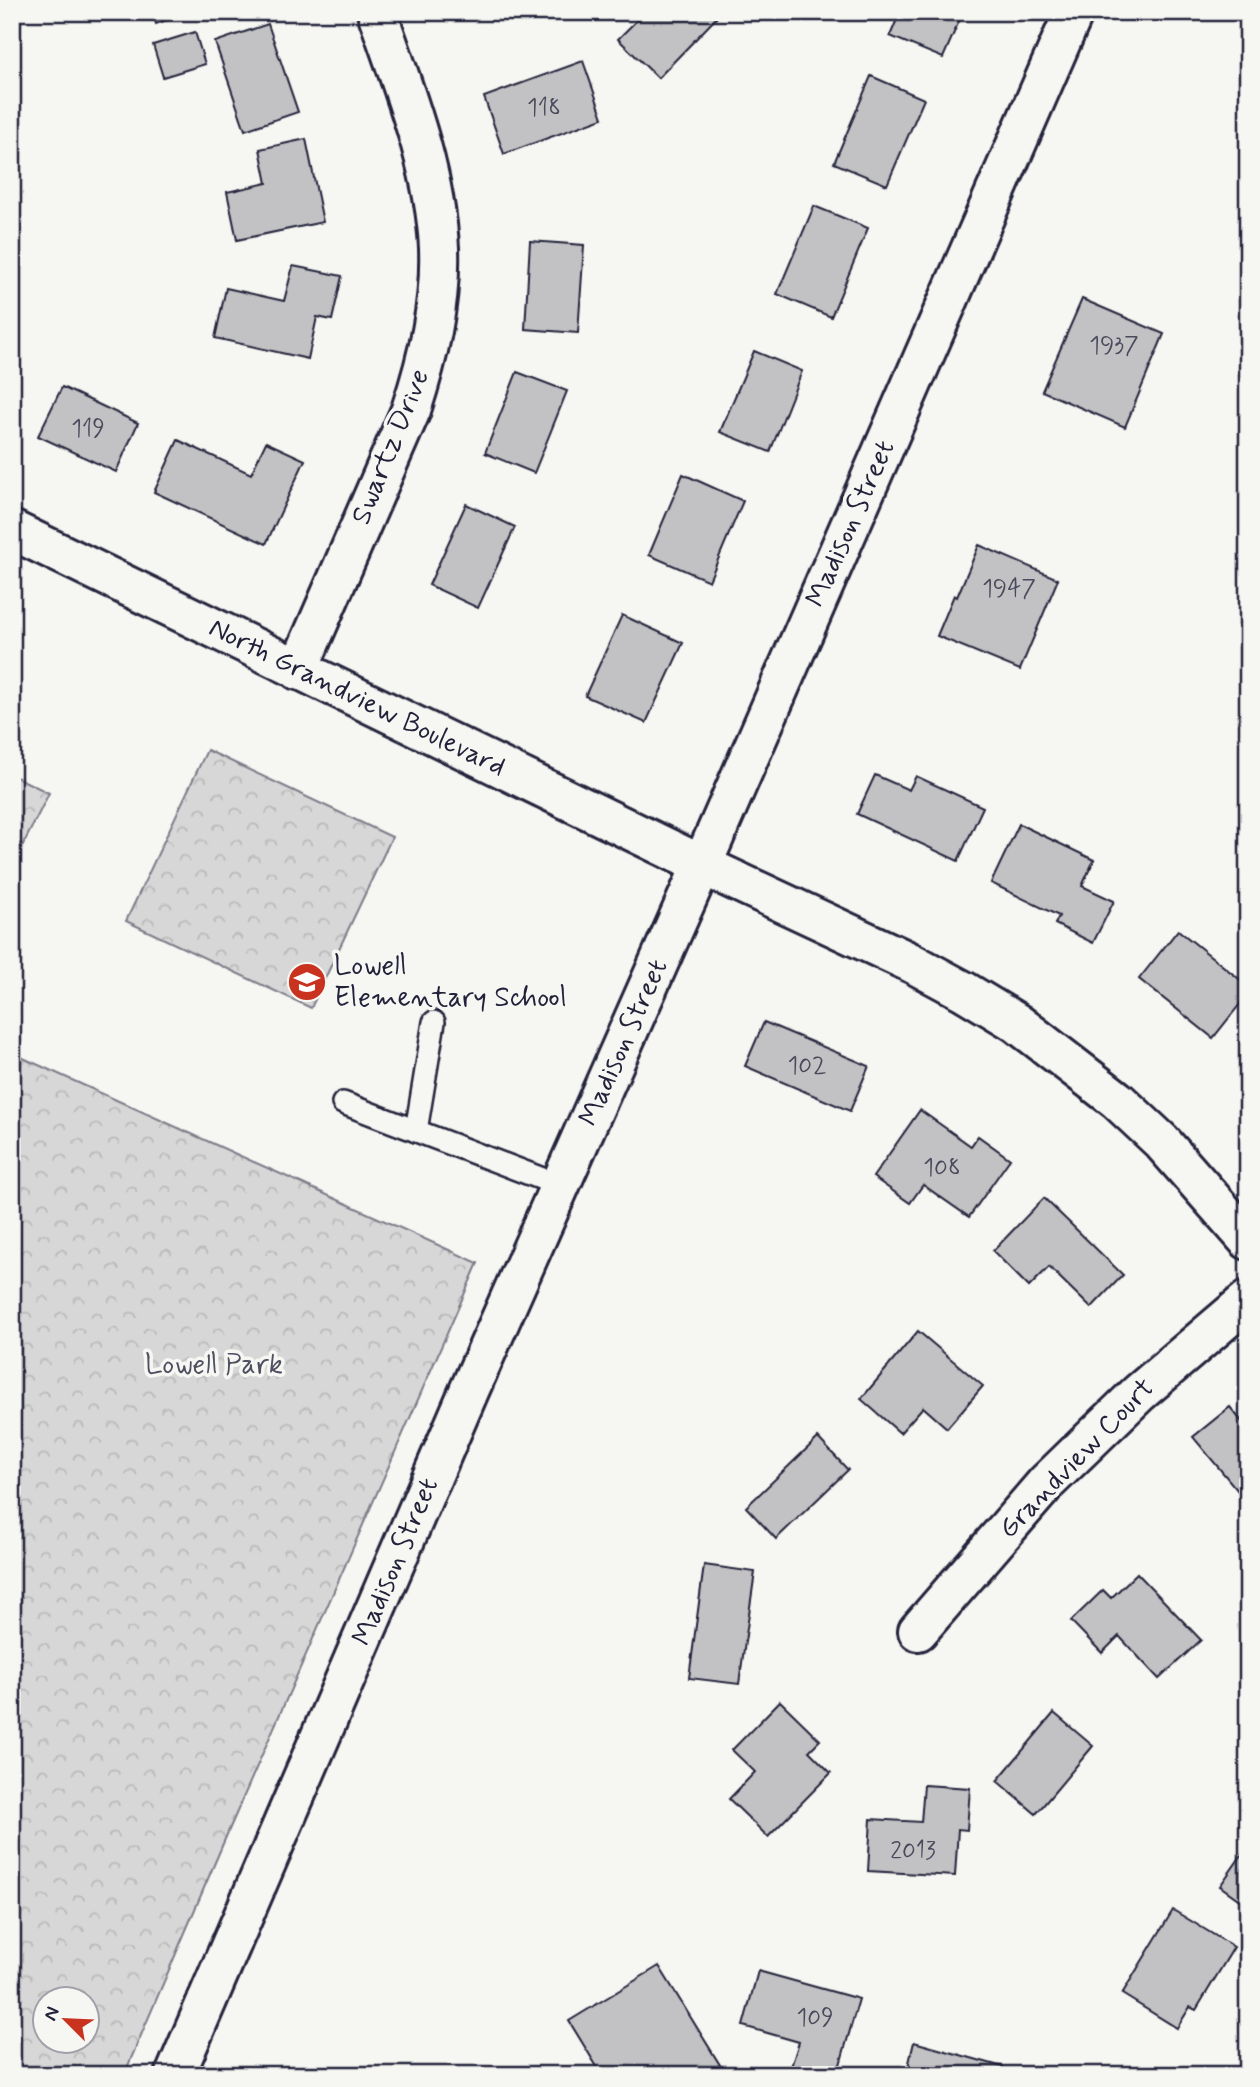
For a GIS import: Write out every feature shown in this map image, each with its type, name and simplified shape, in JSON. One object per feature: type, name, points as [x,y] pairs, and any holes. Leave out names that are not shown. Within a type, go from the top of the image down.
[{"type":"street","name":"Swartz Drive","points":[[298,670],[411,410],[424,369],[436,307],[439,248],[429,178],[377,12]]},
{"type":"street","name":"Madison Street","points":[[175,2075],[469,1391],[702,866],[1074,12]]},
{"type":"street","name":"North Grandview Boulevard","points":[[12,530],[702,866],[912,963],[964,991],[1017,1023],[1117,1100],[1152,1132],[1248,1240]]},
{"type":"street","name":"Grandview Court","points":[[918,1630],[1047,1482],[1139,1393],[1248,1300]]},
{"type":"lane","points":[[416,1131],[434,1022]]},
{"type":"lane","points":[[342,1103],[561,1186]]},
{"type":"green space","points":[[207,750],[392,837],[311,1008],[126,921]]},
{"type":"green space","points":[[12,775],[49,793],[23,845],[12,840]]},
{"type":"green space","name":"Lowell Park","points":[[12,1053],[478,1263],[124,2075],[12,2075]]},
{"type":"building","points":[[152,12],[188,12],[156,24]]},
{"type":"building","points":[[645,12],[721,13],[658,78],[618,39]]},
{"type":"building","points":[[900,12],[963,12],[943,58],[890,36]]},
{"type":"building","points":[[268,24],[298,112],[245,130],[215,42]]},
{"type":"building","points":[[195,32],[205,64],[163,77],[153,45]]},
{"type":"building","points":[[583,61],[603,118],[504,154],[484,97]]},
{"type":"building","points":[[871,76],[924,99],[887,185],[834,163]]},
{"type":"building","points":[[306,139],[323,222],[237,240],[227,192],[267,183],[260,149]]},
{"type":"building","points":[[814,206],[868,228],[831,317],[777,294]]},
{"type":"building","points":[[530,241],[584,245],[578,333],[525,329]]},
{"type":"building","points":[[293,266],[342,276],[332,320],[317,317],[308,359],[215,338],[226,288],[284,301]]},
{"type":"building","points":[[1082,299],[1164,334],[1125,427],[1042,391]]},
{"type":"building","points":[[754,351],[802,371],[770,452],[720,432]]},
{"type":"building","points":[[517,372],[567,391],[534,473],[485,453]]},
{"type":"building","points":[[62,387],[138,423],[116,472],[38,436]]},
{"type":"building","points":[[178,440],[251,474],[266,442],[305,460],[266,544],[154,492]]},
{"type":"building","points":[[683,474],[743,501],[709,581],[649,555]]},
{"type":"building","points":[[466,504],[515,527],[478,608],[429,585]]},
{"type":"building","points":[[979,545],[1058,579],[1020,670],[937,636]]},
{"type":"building","points":[[622,615],[683,643],[646,723],[585,696]]},
{"type":"building","points":[[875,775],[909,790],[916,776],[983,807],[958,861],[857,814]]},
{"type":"building","points":[[1019,824],[1094,860],[1082,886],[1114,901],[1093,943],[1055,924],[1059,916],[991,883]]},
{"type":"building","points":[[1178,930],[1248,986],[1248,994],[1213,1038],[1139,979]]},
{"type":"building","points":[[764,1022],[869,1066],[850,1111],[745,1066]]},
{"type":"building","points":[[920,1110],[971,1146],[978,1136],[1010,1159],[969,1217],[923,1185],[910,1203],[873,1177]]},
{"type":"building","points":[[1044,1198],[1123,1275],[1091,1308],[1049,1267],[1029,1287],[993,1251]]},
{"type":"building","points":[[918,1331],[983,1386],[947,1428],[923,1407],[900,1433],[861,1399]]},
{"type":"building","points":[[1230,1407],[1248,1429],[1248,1503],[1193,1437]]},
{"type":"building","points":[[818,1438],[848,1470],[776,1539],[746,1507]]},
{"type":"building","points":[[704,1565],[755,1572],[739,1684],[689,1678]]},
{"type":"building","points":[[1137,1573],[1201,1640],[1159,1679],[1119,1636],[1102,1653],[1071,1621],[1103,1590],[1111,1598]]},
{"type":"building","points":[[780,1701],[820,1740],[809,1751],[831,1773],[768,1837],[729,1799],[755,1772],[732,1750]]},
{"type":"building","points":[[1054,1713],[1093,1746],[1036,1814],[997,1781]]},
{"type":"building","points":[[924,1785],[970,1788],[967,1830],[958,1829],[955,1876],[868,1871],[871,1819],[921,1822]]},
{"type":"building","points":[[1248,1846],[1248,1906],[1220,1886]]},
{"type":"building","points":[[1173,1910],[1234,1947],[1196,2010],[1190,2007],[1177,2028],[1122,1994]]},
{"type":"building","points":[[659,1966],[720,2065],[704,2075],[602,2075],[569,2021]]},
{"type":"building","points":[[758,1971],[859,1999],[837,2075],[806,2075],[790,2070],[799,2042],[743,2026]]},
{"type":"building","points":[[914,2042],[1003,2067],[1001,2075],[906,2075]]},
{"type":"place","name":"Lowell Elementary School","points":[[307,982]]}]
